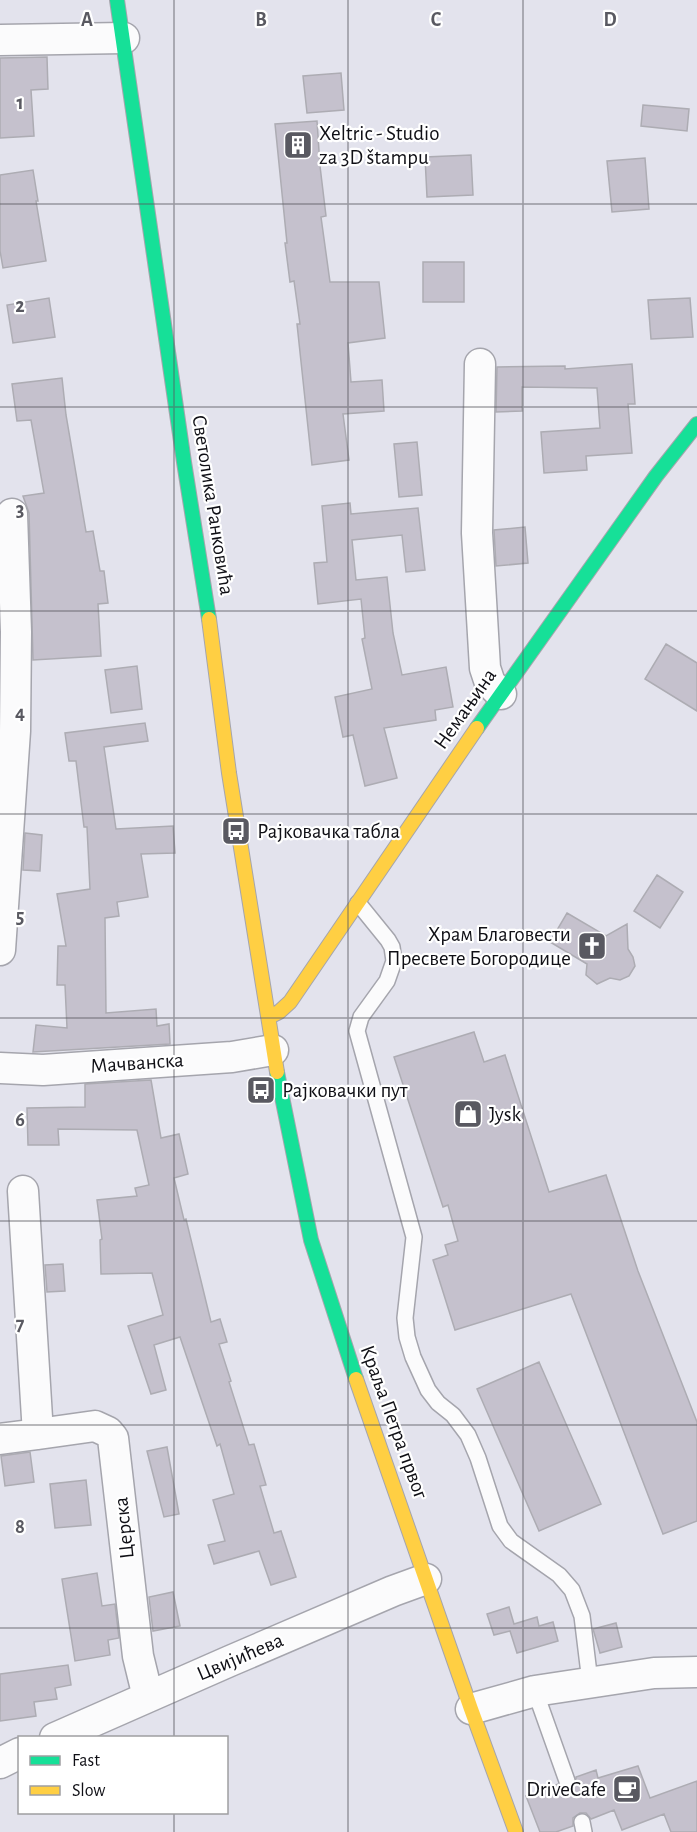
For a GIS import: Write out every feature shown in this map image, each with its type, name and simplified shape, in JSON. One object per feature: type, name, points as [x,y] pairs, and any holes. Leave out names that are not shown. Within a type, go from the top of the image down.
[{"type":"main road","name":"Светолика Ранковића","points":[[117,0],[184,462],[206,596],[230,773],[269,1017]]},
{"type":"main road","name":"Немањина","points":[[269,1017],[290,1002],[501,694],[656,476],[697,424]]},
{"type":"main road","name":"Краља Петра првог","points":[[269,1017],[297,1180],[317,1260],[336,1321],[516,1832]]},
{"type":"street","points":[[0,40],[124,38]]},
{"type":"street","points":[[480,364],[477,533],[485,668],[490,682],[501,694]]},
{"type":"street","points":[[0,950],[15,731],[16,632],[12,514]]},
{"type":"street","name":"Мачванска","points":[[0,1068],[43,1070],[232,1057],[273,1050]]},
{"type":"street","points":[[23,1191],[38,1434]]},
{"type":"street","name":"Церска","points":[[0,1439],[95,1426],[108,1432],[113,1438],[138,1656],[148,1697]]},
{"type":"street","name":"Цвијићева","points":[[58,1736],[393,1591],[426,1579]]},
{"type":"street","points":[[471,1709],[536,1691],[590,1682],[654,1673],[697,1672]]},
{"type":"street","points":[[0,1763],[18,1754]]},
{"type":"lane","points":[[358,903],[388,940],[394,954],[392,971],[361,1017],[357,1026],[357,1035],[414,1237],[405,1318],[409,1346],[428,1390],[438,1403],[453,1415],[468,1435],[478,1458],[500,1526],[511,1541],[559,1575],[577,1598],[582,1616],[590,1682]]},
{"type":"lane","points":[[536,1691],[567,1781]]},
{"type":"building","points":[[47,57],[48,89],[31,90],[34,136],[0,138],[0,58]]},
{"type":"building","points":[[341,73],[344,110],[307,113],[303,76]]},
{"type":"building","points":[[643,105],[689,109],[687,131],[641,126]]},
{"type":"building","points":[[317,121],[326,216],[321,217],[330,282],[379,282],[385,338],[348,343],[351,382],[382,380],[384,411],[343,414],[349,460],[312,465],[297,324],[300,324],[294,281],[290,282],[285,243],[287,243],[275,124]]},
{"type":"building","points":[[471,155],[473,195],[427,197],[425,157]]},
{"type":"building","points":[[645,158],[649,209],[612,212],[607,161]]},
{"type":"building","points":[[33,170],[46,261],[3,268],[0,251],[0,175]]},
{"type":"building","points":[[423,262],[464,262],[464,302],[423,302]]},
{"type":"building","points":[[49,298],[55,337],[13,343],[7,305]]},
{"type":"building","points":[[690,298],[693,337],[651,339],[648,300]]},
{"type":"building","points":[[632,364],[635,404],[628,404],[632,453],[586,456],[587,470],[544,473],[541,432],[600,428],[597,388],[522,387],[522,411],[496,412],[497,367],[565,366],[565,369]]},
{"type":"building","points":[[62,378],[86,532],[93,531],[100,571],[104,571],[108,603],[98,604],[101,656],[33,660],[29,513],[23,496],[44,493],[31,420],[17,421],[12,384]]},
{"type":"building","points":[[417,442],[422,495],[399,497],[394,444]]},
{"type":"building","points":[[350,503],[351,514],[418,508],[425,570],[406,572],[402,535],[352,540],[356,580],[387,577],[393,633],[402,675],[446,667],[453,707],[435,710],[436,720],[384,728],[397,778],[365,786],[353,735],[343,737],[335,697],[372,689],[362,639],[365,638],[361,599],[318,604],[314,563],[327,562],[322,506]]},
{"type":"building","points":[[525,527],[528,563],[496,566],[494,530]]},
{"type":"building","points":[[666,644],[697,663],[697,711],[645,679]]},
{"type":"building","points":[[137,666],[142,709],[111,713],[105,670]]},
{"type":"building","points":[[145,723],[148,741],[104,747],[116,829],[173,826],[175,853],[141,854],[148,897],[117,902],[119,916],[105,918],[106,1013],[156,1009],[157,1026],[169,1024],[170,1044],[33,1052],[36,1025],[67,1028],[65,985],[57,985],[58,946],[66,946],[57,894],[90,889],[87,827],[84,827],[76,761],[69,761],[65,733]]},
{"type":"building","points":[[25,833],[42,835],[40,871],[23,870]]},
{"type":"building","points":[[657,875],[683,892],[660,928],[634,911]]},
{"type":"building","name":"Храм Благовести Пресвете Богородице","points":[[567,913],[606,936],[627,924],[628,949],[635,966],[629,976],[620,980],[610,978],[597,984],[586,975],[587,964],[550,942]]},
{"type":"building","points":[[474,1032],[484,1062],[505,1055],[549,1192],[606,1175],[638,1271],[697,1422],[697,1521],[663,1534],[571,1294],[455,1330],[433,1260],[448,1255],[445,1245],[458,1241],[448,1205],[443,1207],[394,1057]]},
{"type":"building","points":[[151,1080],[161,1138],[179,1134],[188,1174],[174,1178],[184,1220],[186,1219],[211,1322],[220,1319],[227,1342],[219,1344],[249,1445],[254,1444],[266,1485],[260,1486],[274,1533],[281,1531],[296,1577],[271,1585],[259,1551],[214,1564],[208,1545],[225,1541],[213,1500],[234,1494],[220,1444],[217,1446],[180,1337],[154,1345],[166,1390],[151,1394],[128,1326],[163,1315],[152,1273],[101,1274],[100,1240],[102,1239],[97,1200],[137,1196],[135,1188],[149,1185],[137,1130],[58,1129],[59,1145],[28,1145],[27,1108],[85,1107],[85,1084]]},
{"type":"building","points":[[63,1264],[65,1291],[47,1292],[45,1265]]},
{"type":"building","points":[[539,1362],[601,1504],[539,1531],[477,1389]]},
{"type":"building","points":[[167,1447],[179,1514],[164,1517],[147,1451]]},
{"type":"building","points":[[30,1452],[34,1482],[5,1486],[1,1456]]},
{"type":"building","points":[[86,1480],[91,1525],[55,1528],[50,1484]]},
{"type":"building","points":[[97,1573],[102,1606],[115,1604],[119,1638],[108,1640],[110,1655],[75,1661],[62,1579]]},
{"type":"building","points":[[173,1592],[180,1626],[153,1631],[149,1597]]},
{"type":"building","points":[[509,1607],[514,1624],[537,1617],[539,1626],[553,1622],[558,1641],[517,1653],[510,1631],[494,1635],[487,1614]]},
{"type":"building","points":[[616,1623],[622,1647],[600,1653],[593,1629]]},
{"type":"building","points":[[68,1665],[71,1685],[55,1688],[57,1699],[34,1702],[36,1716],[0,1721],[0,1674]]},
{"type":"building","points":[[638,1766],[650,1798],[697,1781],[697,1832],[671,1832],[664,1814],[622,1830],[614,1810],[591,1819],[586,1813],[580,1813],[573,1818],[573,1826],[556,1832],[540,1832],[526,1796],[558,1784],[565,1790],[571,1790],[576,1783],[576,1777],[596,1770],[598,1778]]},
{"type":"traffic: fast","points":[[117,0],[209,619]]},
{"type":"traffic: fast","points":[[477,728],[656,476],[697,424]]},
{"type":"traffic: fast","points":[[277,1072],[311,1240],[356,1379]]},
{"type":"traffic: slow","points":[[209,619],[229,773],[277,1072]]},
{"type":"traffic: slow","points":[[269,1017],[290,1002],[477,728]]},
{"type":"traffic: slow","points":[[356,1379],[516,1832]]},
{"type":"place","name":"Xeltric - Studio za 3D štampu","points":[[298,145]]},
{"type":"place","name":"Рајковачка табла","points":[[236,831]]},
{"type":"place","name":"Храм Благовести Пресвете Богородице","points":[[592,946]]},
{"type":"place","name":"Рајковачки пут","points":[[261,1090]]},
{"type":"place","name":"Jysk","points":[[468,1114]]},
{"type":"place","name":"DriveCafe","points":[[627,1789]]}]
